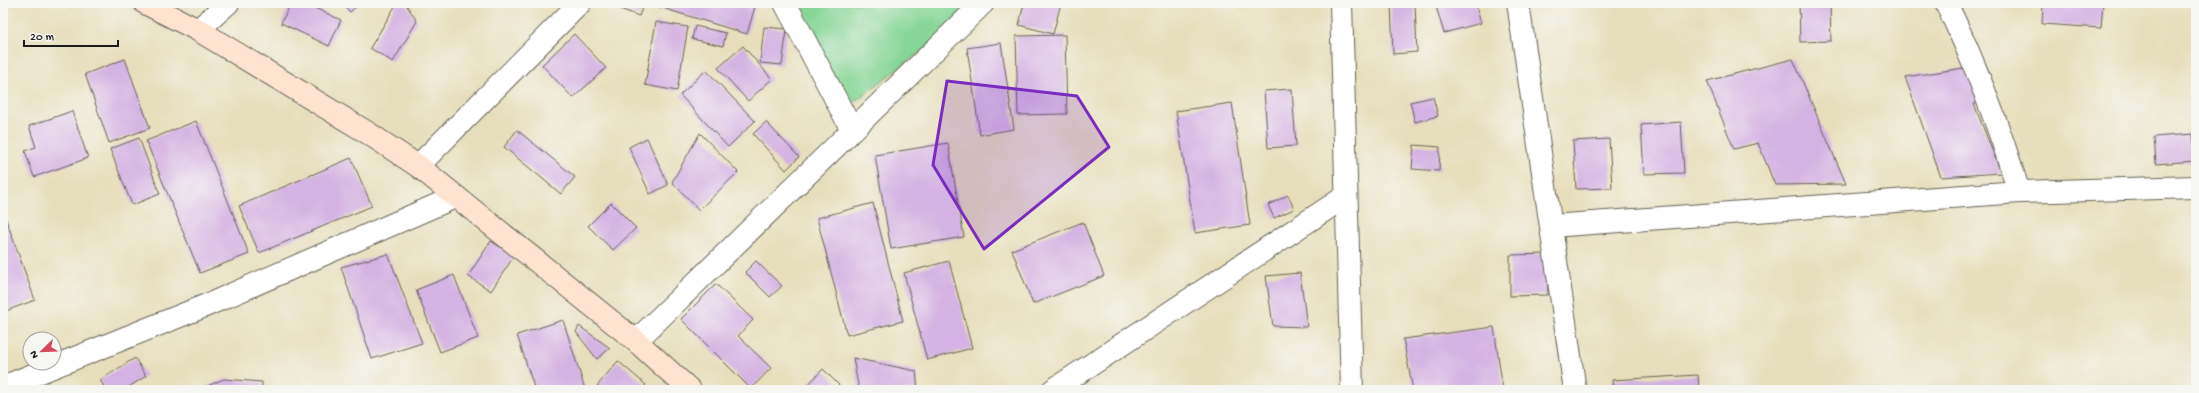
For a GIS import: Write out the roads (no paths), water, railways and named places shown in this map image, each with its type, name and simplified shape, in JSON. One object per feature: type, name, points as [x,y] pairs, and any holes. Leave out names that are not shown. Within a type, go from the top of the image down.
[{"type":"street","points":[[145,3],[198,30],[368,132],[418,166],[636,341],[690,390]]},
{"type":"street","points":[[198,30],[228,3]]},
{"type":"street","points":[[418,166],[580,3]]},
{"type":"street","points":[[785,3],[852,130]]},
{"type":"street","points":[[636,341],[983,3]]},
{"type":"street","points":[[1341,3],[1352,390]]},
{"type":"street","points":[[1518,3],[1575,390]]},
{"type":"street","points":[[1946,3],[1970,52],[1989,99],[2019,192]]},
{"type":"street","points":[[1551,226],[2019,192],[2196,187]]},
{"type":"street","points":[[1052,390],[1346,196]]},
{"type":"street","points":[[3,387],[212,304],[455,197]]}]
